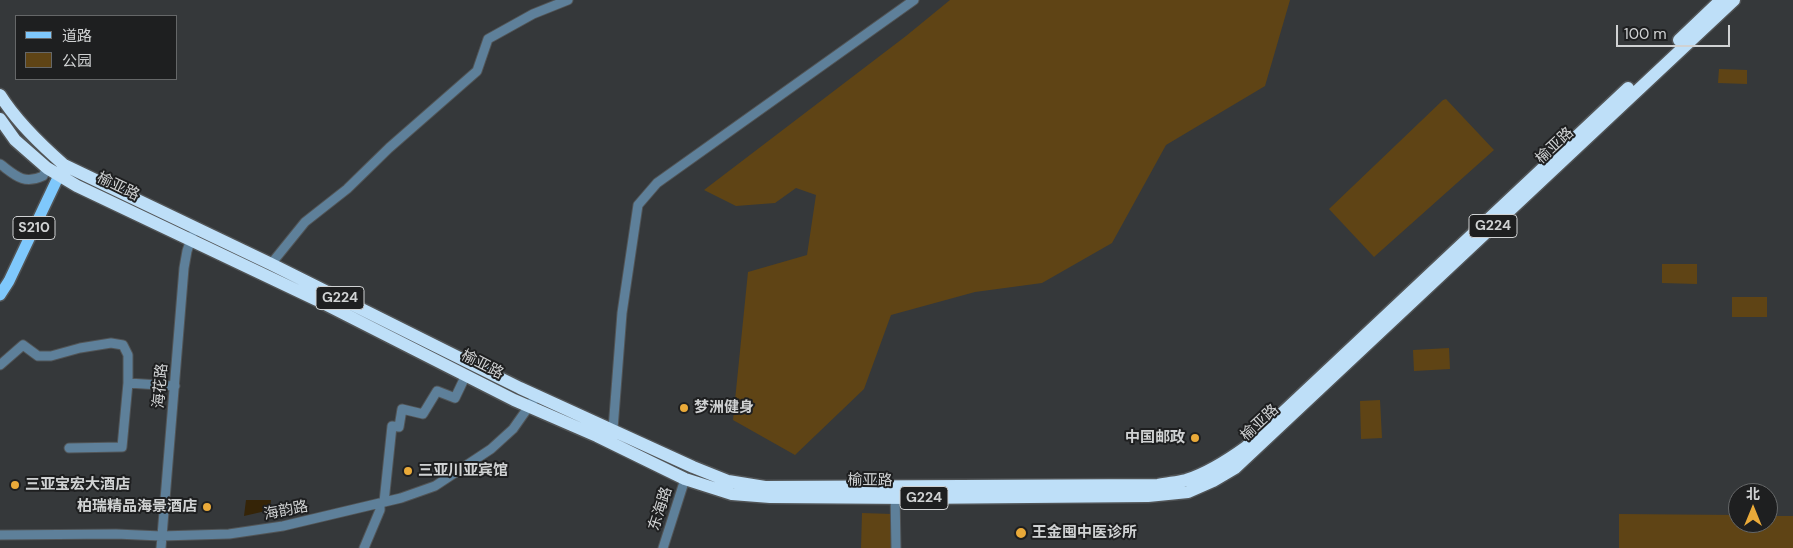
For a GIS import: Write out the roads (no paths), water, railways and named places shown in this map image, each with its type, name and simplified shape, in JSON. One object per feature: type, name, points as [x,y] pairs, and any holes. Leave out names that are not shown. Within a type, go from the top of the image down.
[{"type":"highway","name":"榆亚路","points":[[193,235],[271,264],[686,479],[732,494],[770,497],[1158,485],[1187,480],[1226,461],[1246,446],[1721,0]]},
{"type":"highway","name":"榆亚路","points":[[0,120],[15,140],[47,168],[62,170],[193,235],[316,300],[514,400],[533,400],[613,430],[728,481],[765,487],[895,492],[1148,496],[1188,492],[1213,481],[1235,468],[1734,0]]},
{"type":"highway","name":"榆亚路","points":[[0,95],[18,121],[62,170]]},
{"type":"main road","name":"S210","points":[[0,295],[13,273],[62,170]]},
{"type":"street","points":[[271,264],[305,222],[346,189],[389,148],[478,71],[488,39],[533,14],[568,0]]},
{"type":"street","points":[[613,430],[622,313],[638,205],[657,183],[914,0]]},
{"type":"street","points":[[0,164],[16,177],[31,180],[43,176],[47,168]]},
{"type":"street","name":"海花路","points":[[161,548],[184,268],[193,235]]},
{"type":"street","points":[[0,365],[23,345],[38,356],[51,356],[80,348],[110,343],[123,345],[128,355],[128,383],[122,447],[68,448]]},
{"type":"street","points":[[364,548],[382,502],[392,426],[399,427],[402,410],[423,414],[437,391],[455,398],[466,375]]},
{"type":"street","points":[[128,383],[175,386]]},
{"type":"street","name":"海韵路","points":[[0,535],[116,534],[161,536],[229,534],[299,523],[382,502],[435,486],[458,472],[513,429],[533,400]]},
{"type":"street","name":"东海路","points":[[663,548],[686,479]]},
{"type":"street","points":[[895,492],[896,548]]},
{"type":"place","name":"梦洲健身","points":[[684,408]]},
{"type":"place","name":"中国邮政","points":[[1195,438]]},
{"type":"place","name":"三亚川亚宾馆","points":[[408,471]]},
{"type":"place","name":"三亚宝宏大酒店","points":[[15,485]]},
{"type":"place","name":"柏瑞精品海景酒店","points":[[207,507]]},
{"type":"place","name":"王金囤中医诊所","points":[[1021,533]]}]
